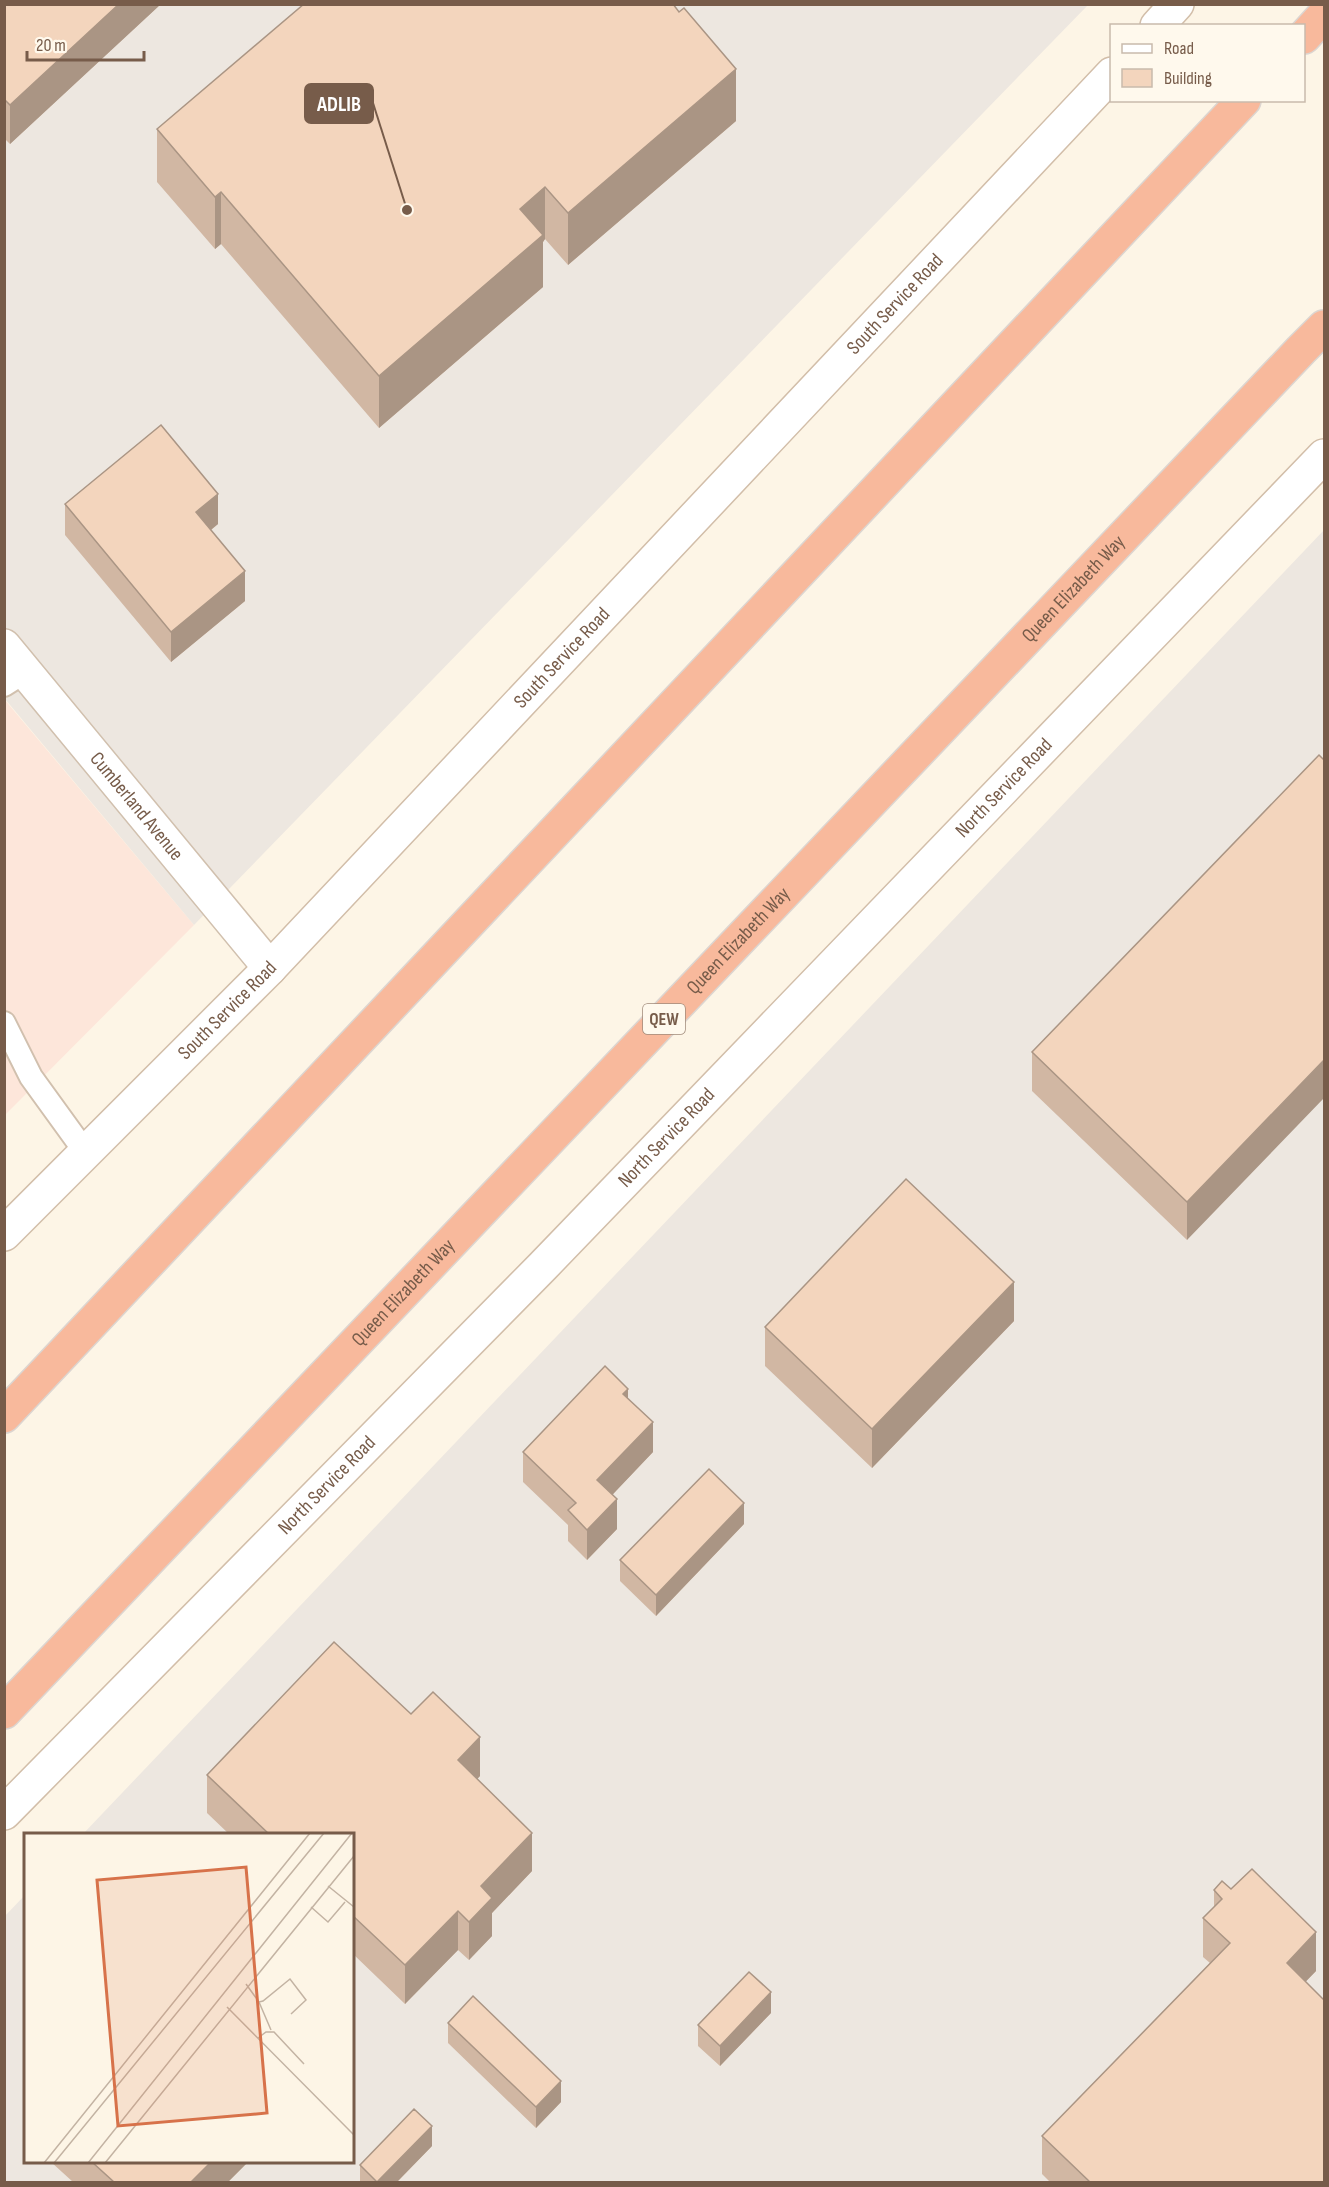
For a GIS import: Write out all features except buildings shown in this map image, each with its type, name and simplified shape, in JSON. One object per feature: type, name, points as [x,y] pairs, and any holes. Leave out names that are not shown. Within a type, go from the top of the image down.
[{"type":"highway","points":[[1305,36],[1324,15]]},
{"type":"highway","points":[[4,1416],[1242,102]]},
{"type":"highway","name":"Queen Elizabeth Way","points":[[4,1712],[1324,327]]},
{"type":"street","points":[[1159,24],[1177,4]]},
{"type":"street","name":"South Service Road","points":[[4,1234],[270,968],[1110,76]]},
{"type":"street","name":"North Service Road","points":[[4,1813],[292,1520],[364,1450],[657,1149],[1324,456]]},
{"type":"street","name":"Cumberland Avenue","points":[[4,646],[15,678],[270,968]]},
{"type":"lane","points":[[4,1023],[32,1077],[86,1153]]},
{"type":"shaded area","points":[[4,5],[1088,5],[194,925],[5,699]]},
{"type":"shaded area","points":[[1324,530],[1324,2182],[5,2182],[4,1917],[24,1896],[24,2163],[354,2163],[354,1833],[84,1833]]},
{"type":"shaded area","points":[[4,699],[194,925],[5,1115],[4,1115]]},
{"type":"place","name":"ADLIB","points":[[407,210]]}]
